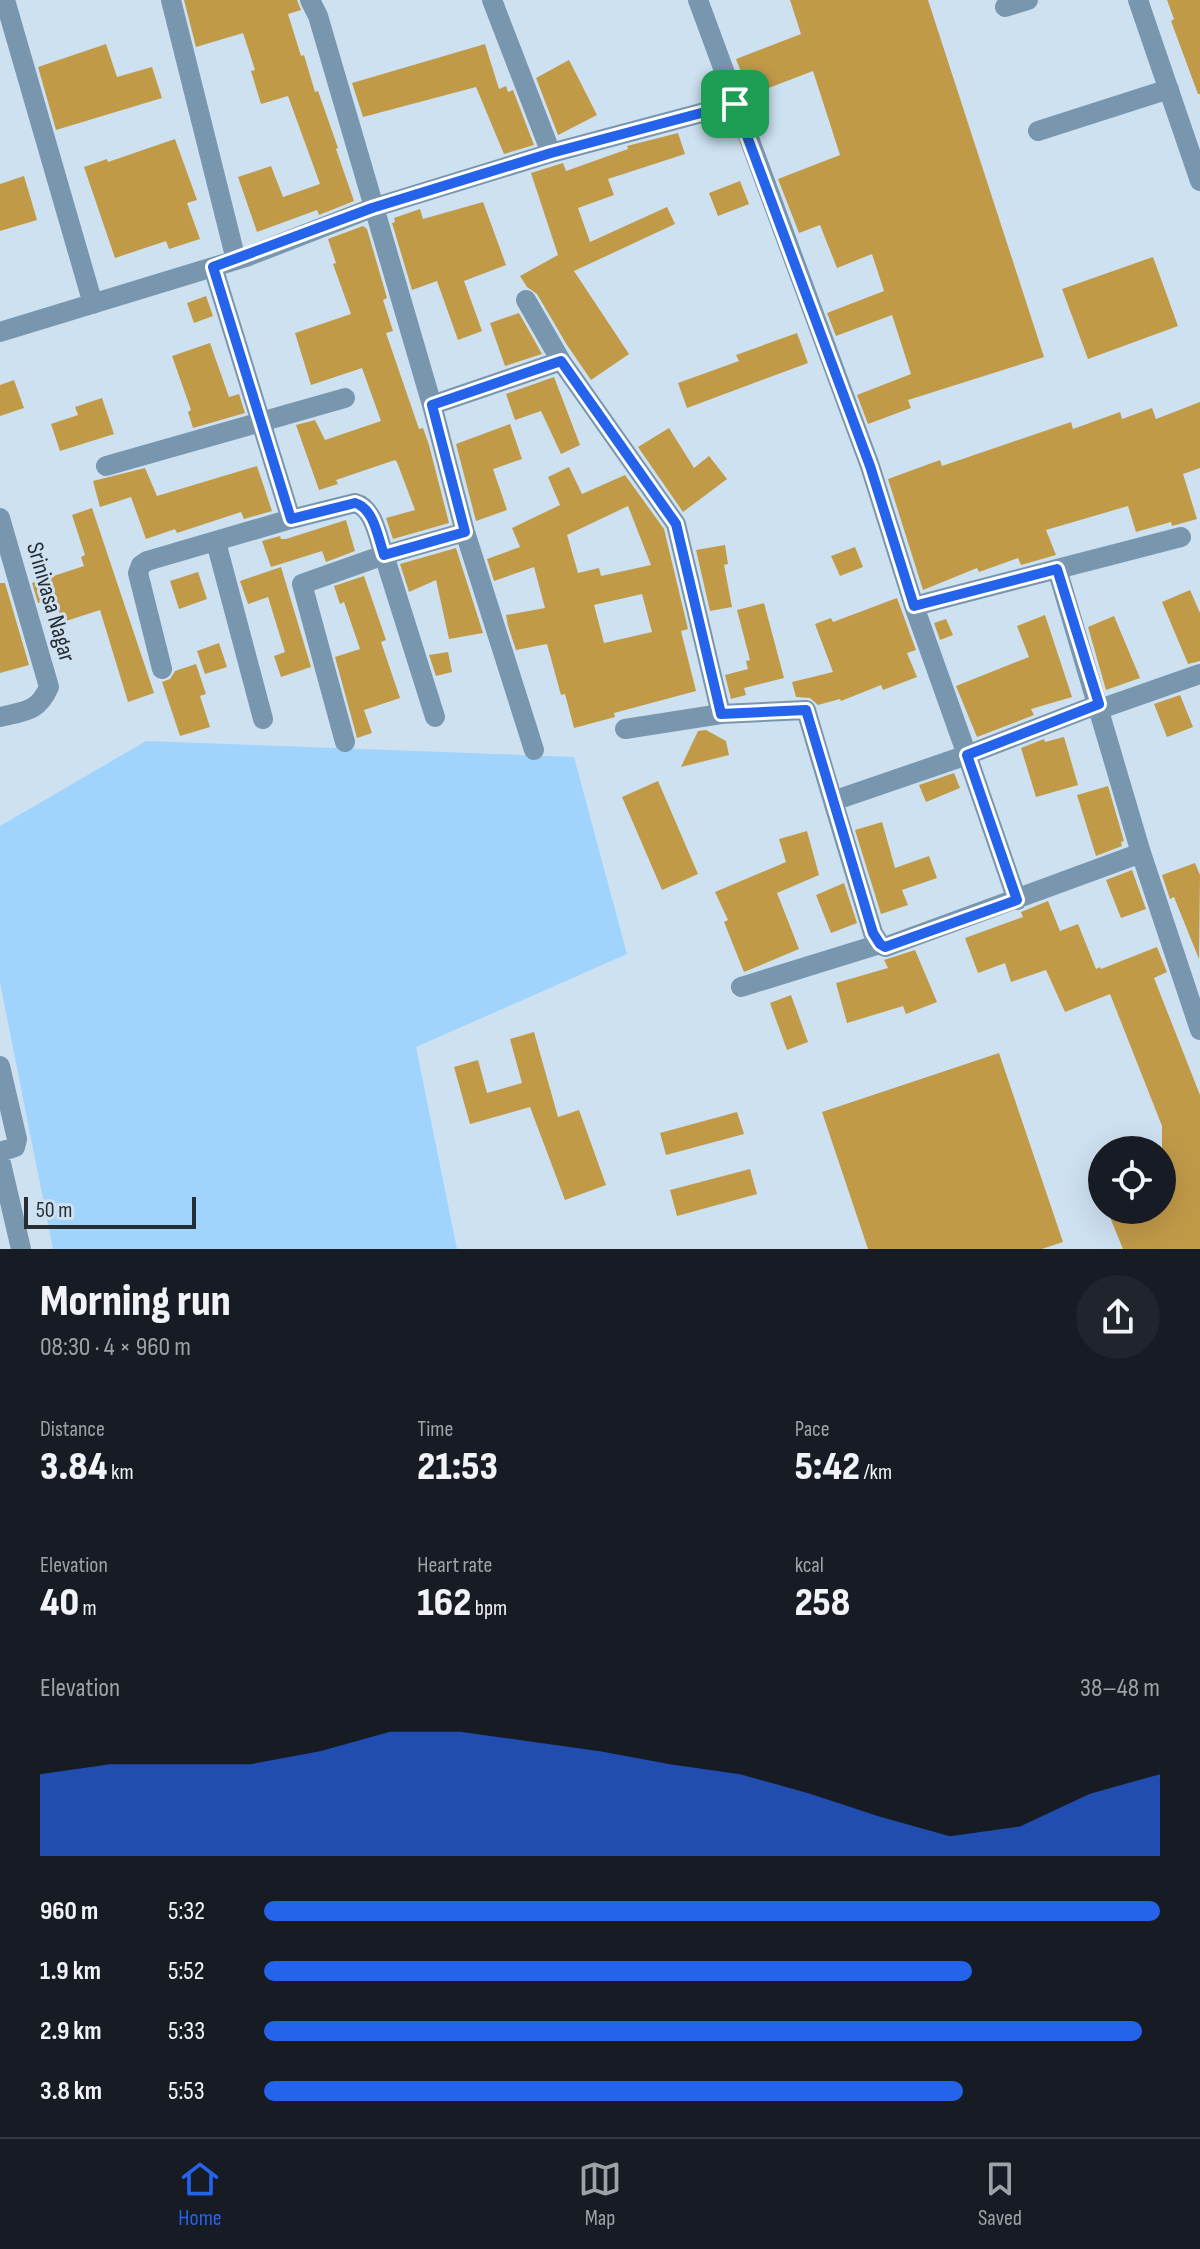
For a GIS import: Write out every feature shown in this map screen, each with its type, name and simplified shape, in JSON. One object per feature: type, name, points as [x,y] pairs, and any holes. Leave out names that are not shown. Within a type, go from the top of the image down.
[{"type":"street","points":[[5,0],[93,304]]},
{"type":"street","points":[[171,0],[236,260]]},
{"type":"street","points":[[310,0],[318,16],[432,405],[465,532],[534,750]]},
{"type":"street","points":[[492,0],[551,153]]},
{"type":"street","points":[[698,0],[870,466],[914,606],[1017,900]]},
{"type":"street","points":[[1005,7],[1028,0]]},
{"type":"street","points":[[1138,0],[1200,181]]},
{"type":"street","points":[[1038,131],[1169,89]]},
{"type":"street","points":[[0,332],[236,260],[372,208],[551,153],[735,104]]},
{"type":"street","points":[[213,267],[291,519]]},
{"type":"street","points":[[526,300],[561,361],[676,524],[721,714]]},
{"type":"street","points":[[432,405],[561,361]]},
{"type":"street","points":[[106,466],[345,398]]},
{"type":"street","points":[[162,669],[138,573],[141,565],[291,519],[355,503],[363,505],[369,512],[435,717]]},
{"type":"street","name":"Srinivasa Nagar","points":[[0,518],[49,687],[43,701],[33,709],[0,717]]},
{"type":"street","points":[[345,742],[302,584],[384,555],[465,532]]},
{"type":"street","points":[[914,606],[1181,537]]},
{"type":"street","points":[[216,542],[263,719]]},
{"type":"street","points":[[1057,569],[1141,853],[1200,1030]]},
{"type":"street","points":[[833,801],[1200,674]]},
{"type":"street","points":[[625,729],[721,714],[806,710],[873,933],[885,947],[1141,853]]},
{"type":"street","points":[[741,987],[880,944]]},
{"type":"street","points":[[0,1066],[17,1139],[15,1147],[0,1152]]},
{"type":"street","points":[[0,1159],[21,1249]]},
{"type":"shaded area","points":[[146,741],[574,757],[627,954],[416,1047],[457,1249],[53,1249],[0,983],[0,826]]},
{"type":"building","points":[[184,0],[297,0],[301,10],[288,14],[315,92],[318,91],[354,201],[319,215],[317,210],[257,232],[238,177],[271,166],[283,197],[320,184],[288,96],[261,104],[251,71],[255,70],[243,33],[196,47]]},
{"type":"building","points":[[790,0],[928,0],[1044,357],[908,400],[911,408],[868,424],[857,395],[911,374],[892,315],[836,336],[827,313],[884,291],[872,254],[837,268],[820,225],[799,233],[778,179],[840,155],[813,71],[750,95],[736,59],[801,34]]},
{"type":"building","points":[[1167,0],[1200,0],[1200,94],[1171,21],[1174,19]]},
{"type":"building","points":[[106,44],[117,77],[152,67],[162,98],[56,130],[38,67]]},
{"type":"building","points":[[485,44],[499,89],[506,86],[508,92],[513,90],[534,145],[504,154],[476,87],[363,117],[352,83]]},
{"type":"building","points":[[569,60],[597,115],[558,135],[536,78]]},
{"type":"building","points":[[678,133],[685,154],[608,179],[614,195],[578,208],[590,242],[667,207],[675,224],[574,271],[629,354],[591,380],[537,294],[527,287],[520,276],[558,255],[531,173],[563,163],[566,171],[628,149],[627,146]]},
{"type":"building","points":[[175,139],[197,200],[187,203],[200,239],[169,249],[166,241],[115,258],[84,167]]},
{"type":"building","points":[[24,176],[37,220],[0,231],[0,184]]},
{"type":"building","points":[[740,181],[749,204],[718,216],[709,193]]},
{"type":"building","points":[[483,202],[506,265],[464,281],[482,331],[458,340],[437,281],[412,290],[392,223],[395,222],[394,218],[420,209],[423,219]]},
{"type":"building","points":[[363,226],[367,229],[387,298],[383,300],[393,331],[386,333],[419,429],[423,428],[429,445],[449,523],[393,539],[386,518],[415,510],[397,462],[395,460],[336,480],[338,484],[319,490],[296,425],[315,420],[325,440],[381,421],[362,368],[311,385],[295,333],[351,314],[333,264],[336,263],[328,239]]},
{"type":"building","points":[[1153,257],[1178,326],[1088,359],[1062,289]]},
{"type":"building","points":[[206,296],[213,316],[194,323],[187,303]]},
{"type":"building","points":[[519,313],[542,354],[505,366],[490,323]]},
{"type":"building","points":[[797,333],[808,363],[687,408],[678,383],[739,361],[736,355]]},
{"type":"building","points":[[210,343],[229,397],[239,394],[245,413],[193,428],[188,412],[191,410],[172,356]]},
{"type":"building","points":[[554,377],[580,445],[561,454],[541,411],[515,420],[506,394]]},
{"type":"building","points":[[14,380],[24,408],[0,416],[0,385]]},
{"type":"building","points":[[102,398],[114,434],[60,451],[51,424],[78,415],[75,407]]},
{"type":"building","points":[[1200,402],[1200,468],[1183,474],[1197,519],[1172,526],[1171,522],[1136,532],[1128,506],[1046,530],[1056,555],[1021,565],[1018,558],[979,572],[977,568],[923,590],[888,479],[940,460],[942,466],[1071,422],[1073,429],[1120,412],[1122,419],[1152,408],[1156,419]]},
{"type":"building","points":[[510,424],[522,459],[493,469],[507,510],[476,521],[456,444]]},
{"type":"building","points":[[669,428],[694,468],[709,456],[727,479],[683,512],[638,447]]},
{"type":"building","points":[[257,466],[272,511],[244,519],[241,512],[177,533],[175,529],[146,539],[131,497],[100,507],[93,481],[145,468],[157,496]]},
{"type":"building","points":[[569,467],[582,494],[625,475],[664,529],[688,629],[681,631],[696,691],[614,713],[615,717],[574,728],[547,644],[516,650],[506,615],[545,608],[534,567],[494,581],[487,559],[520,547],[512,528],[560,505],[548,477]],"holes":[[[628,506],[651,565],[601,576],[599,568],[578,573],[567,535]],[[642,594],[652,632],[604,643],[594,605]]]},
{"type":"building","points":[[92,508],[154,693],[128,702],[100,610],[63,622],[54,598],[38,603],[32,583],[84,566],[81,557],[85,555],[72,515]]},
{"type":"building","points":[[346,520],[355,551],[326,562],[322,551],[271,567],[262,541],[280,536],[286,539]]},
{"type":"building","points":[[725,545],[728,564],[724,565],[732,607],[710,611],[696,550]]},
{"type":"building","points":[[855,547],[863,567],[840,576],[831,556]]},
{"type":"building","points":[[456,548],[483,633],[449,639],[436,580],[409,592],[400,564]]},
{"type":"building","points":[[281,567],[311,667],[281,677],[274,656],[285,652],[268,597],[248,604],[240,581]]},
{"type":"building","points":[[198,572],[207,599],[179,609],[170,581]]},
{"type":"building","points":[[364,576],[386,640],[381,642],[400,698],[364,710],[372,733],[357,738],[335,657],[360,649],[344,602],[340,604],[334,586]]},
{"type":"building","points":[[0,583],[5,583],[29,665],[0,673]]},
{"type":"building","points":[[1190,590],[1200,613],[1200,661],[1188,664],[1162,602]]},
{"type":"building","points":[[897,598],[916,650],[907,653],[917,677],[883,690],[881,685],[841,701],[818,705],[810,698],[796,697],[792,682],[833,672],[815,624],[831,618],[833,622]]},
{"type":"building","points":[[764,603],[784,678],[744,688],[746,695],[731,699],[725,675],[748,669],[746,661],[750,660],[737,610]]},
{"type":"building","points":[[1045,615],[1072,697],[1031,709],[1034,715],[977,737],[956,686],[1029,657],[1017,626]]},
{"type":"building","points":[[1114,616],[1140,678],[1106,690],[1088,627]]},
{"type":"building","points":[[946,619],[953,635],[940,640],[934,623]]},
{"type":"building","points":[[219,643],[227,667],[205,674],[197,651]]},
{"type":"building","points":[[448,652],[452,672],[436,676],[429,655]]},
{"type":"building","points":[[196,664],[206,694],[200,696],[210,727],[180,736],[162,682],[170,679],[175,671]]},
{"type":"building","points":[[1180,695],[1193,727],[1167,737],[1154,704]]},
{"type":"building","points":[[706,730],[726,741],[729,755],[681,767],[698,731]]},
{"type":"building","points":[[1064,737],[1078,785],[1036,797],[1021,748],[1044,739],[1045,742]]},
{"type":"building","points":[[954,773],[960,788],[926,802],[919,785]]},
{"type":"building","points":[[658,781],[698,874],[662,890],[622,797]]},
{"type":"building","points":[[1108,786],[1124,841],[1121,842],[1122,846],[1096,856],[1077,795]]},
{"type":"building","points":[[882,822],[895,868],[929,856],[937,878],[902,890],[908,905],[881,914],[855,830]]},
{"type":"building","points":[[807,831],[819,875],[777,893],[799,949],[744,972],[724,922],[728,920],[715,892],[786,862],[779,839]]},
{"type":"building","points":[[1195,863],[1200,875],[1199,959],[1162,875]]},
{"type":"building","points":[[1132,870],[1146,909],[1121,918],[1106,880]]},
{"type":"building","points":[[844,883],[857,923],[831,933],[816,895]]},
{"type":"building","points":[[1048,901],[1060,931],[1078,924],[1096,969],[1157,947],[1167,972],[1154,978],[1200,1095],[1200,1249],[1123,1249],[1113,1224],[1176,1224],[1176,1136],[1162,1136],[1162,1126],[1110,994],[1065,1012],[1046,970],[1011,982],[1005,963],[978,973],[965,938],[1023,917],[1021,912]]},
{"type":"building","points":[[915,950],[937,1002],[906,1014],[903,1006],[847,1023],[836,983],[888,968],[884,960]]},
{"type":"building","points":[[791,995],[808,1042],[787,1050],[770,1003]]},
{"type":"building","points":[[534,1032],[558,1117],[579,1110],[606,1185],[565,1200],[530,1107],[470,1124],[454,1067],[478,1060],[487,1093],[522,1083],[510,1039]]},
{"type":"building","points":[[999,1053],[1063,1242],[1042,1249],[868,1249],[822,1112]]},
{"type":"building","points":[[737,1112],[744,1134],[666,1155],[660,1133]]},
{"type":"building","points":[[750,1169],[757,1194],[677,1216],[670,1190]]},
{"type":"route","points":[[735,104],[870,466],[914,606],[1057,569],[1099,704],[967,755],[1017,900],[885,947],[873,933],[806,710],[721,714],[676,524],[561,361],[432,405],[465,532],[384,555],[369,512],[363,505],[355,503],[291,519],[213,267],[372,208],[551,153],[735,104]]}]
